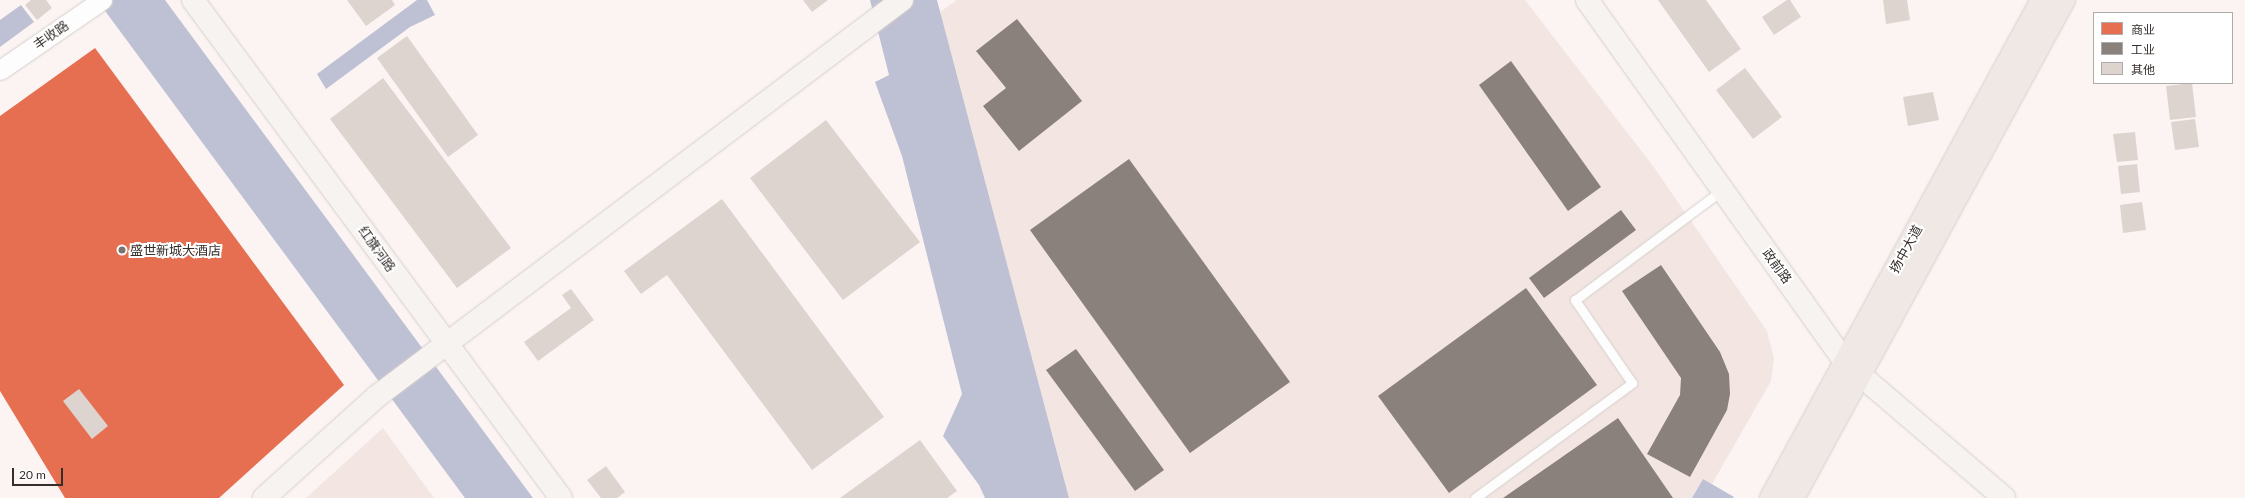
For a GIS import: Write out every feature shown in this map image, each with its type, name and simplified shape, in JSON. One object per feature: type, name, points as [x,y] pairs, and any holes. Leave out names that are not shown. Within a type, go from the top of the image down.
[{"type":"main road","name":"扬中大道","points":[[1793,498],[1852,368],[2042,0]]},
{"type":"main road","name":"扬中大道","points":[[1770,498],[1852,368],[2064,0]]},
{"type":"street","name":"红旗河路","points":[[193,0],[443,347],[561,498]]},
{"type":"street","points":[[264,498],[376,397],[902,0]]},
{"type":"street","name":"政前路","points":[[1587,0],[1852,368],[2004,498]]},
{"type":"street","name":"丰收路","points":[[0,70],[98,3]]},
{"type":"lane","points":[[1475,498],[1632,383],[1575,300],[1723,190]]},
{"type":"shaded area","points":[[957,0],[1525,0],[1653,166],[1767,331],[1774,358],[1771,381],[1712,484],[1703,479],[1692,498],[1069,498],[940,12]]},
{"type":"shaded area","points":[[383,428],[434,498],[306,498]]},
{"type":"water","points":[[97,0],[165,0],[533,498],[465,498]]},
{"type":"water","points":[[417,0],[427,0],[435,15],[410,27],[326,89],[317,74]]},
{"type":"water","points":[[870,0],[937,0],[1069,498],[985,498],[979,485],[943,436],[962,394],[902,156],[875,82],[889,75]]},
{"type":"water","points":[[21,5],[34,22],[0,47],[0,20]]},
{"type":"water","points":[[1703,479],[1734,497],[1692,498]]},
{"type":"building: 商业","name":"盛世新城大酒店","points":[[95,48],[344,385],[219,498],[65,498],[0,391],[0,116]]},
{"type":"building: 工业","points":[[1017,19],[1082,101],[1019,151],[983,106],[1006,88],[976,51]]},
{"type":"building: 工业","points":[[1511,61],[1601,187],[1568,211],[1479,85]]},
{"type":"building: 工业","points":[[1129,159],[1290,382],[1190,453],[1030,230]]},
{"type":"building: 工业","points":[[1621,210],[1636,230],[1544,298],[1529,278]]},
{"type":"building: 工业","points":[[1661,265],[1720,352],[1729,374],[1730,394],[1727,410],[1690,477],[1647,454],[1680,395],[1681,378],[1622,291]]},
{"type":"building: 工业","points":[[1526,288],[1597,385],[1449,493],[1378,396]]},
{"type":"building: 工业","points":[[1076,349],[1164,470],[1135,491],[1046,370]]},
{"type":"building: 工业","points":[[1618,418],[1673,498],[1503,498]]},
{"type":"building: 其他","points":[[31,0],[46,0],[52,8],[37,20],[25,5]]},
{"type":"building: 其他","points":[[347,0],[392,0],[395,5],[366,26]]},
{"type":"building: 其他","points":[[803,0],[828,0],[812,12]]},
{"type":"building: 其他","points":[[1658,0],[1706,0],[1741,49],[1709,72]]},
{"type":"building: 其他","points":[[1787,0],[1790,0],[1801,17],[1774,35],[1762,17]]},
{"type":"building: 其他","points":[[1883,0],[1907,0],[1910,20],[1886,24]]},
{"type":"building: 其他","points":[[407,36],[478,135],[448,157],[377,58]]},
{"type":"building: 其他","points":[[1745,68],[1782,117],[1753,139],[1716,90]]},
{"type":"building: 其他","points":[[383,78],[511,248],[457,288],[330,119]]},
{"type":"building: 其他","points":[[2192,84],[2196,117],[2170,120],[2166,86]]},
{"type":"building: 其他","points":[[1933,92],[1939,120],[1908,126],[1903,97]]},
{"type":"building: 其他","points":[[2195,119],[2199,147],[2175,150],[2171,122]]},
{"type":"building: 其他","points":[[826,120],[920,242],[843,300],[750,178]]},
{"type":"building: 其他","points":[[2135,132],[2138,160],[2117,162],[2113,134]]},
{"type":"building: 其他","points":[[2137,164],[2140,192],[2121,194],[2118,166]]},
{"type":"building: 其他","points":[[722,199],[884,417],[812,470],[667,275],[641,294],[624,271]]},
{"type":"building: 其他","points":[[2142,202],[2146,230],[2123,233],[2120,205]]},
{"type":"building: 其他","points":[[571,289],[594,320],[538,361],[524,342],[571,308],[562,295]]},
{"type":"building: 其他","points":[[79,389],[108,426],[92,439],[63,401]]},
{"type":"building: 其他","points":[[920,440],[957,491],[947,498],[840,498]]},
{"type":"building: 其他","points":[[606,466],[625,492],[617,498],[601,498],[587,480]]},
{"type":"place","name":"盛世新城大酒店","points":[[122,250]]}]
